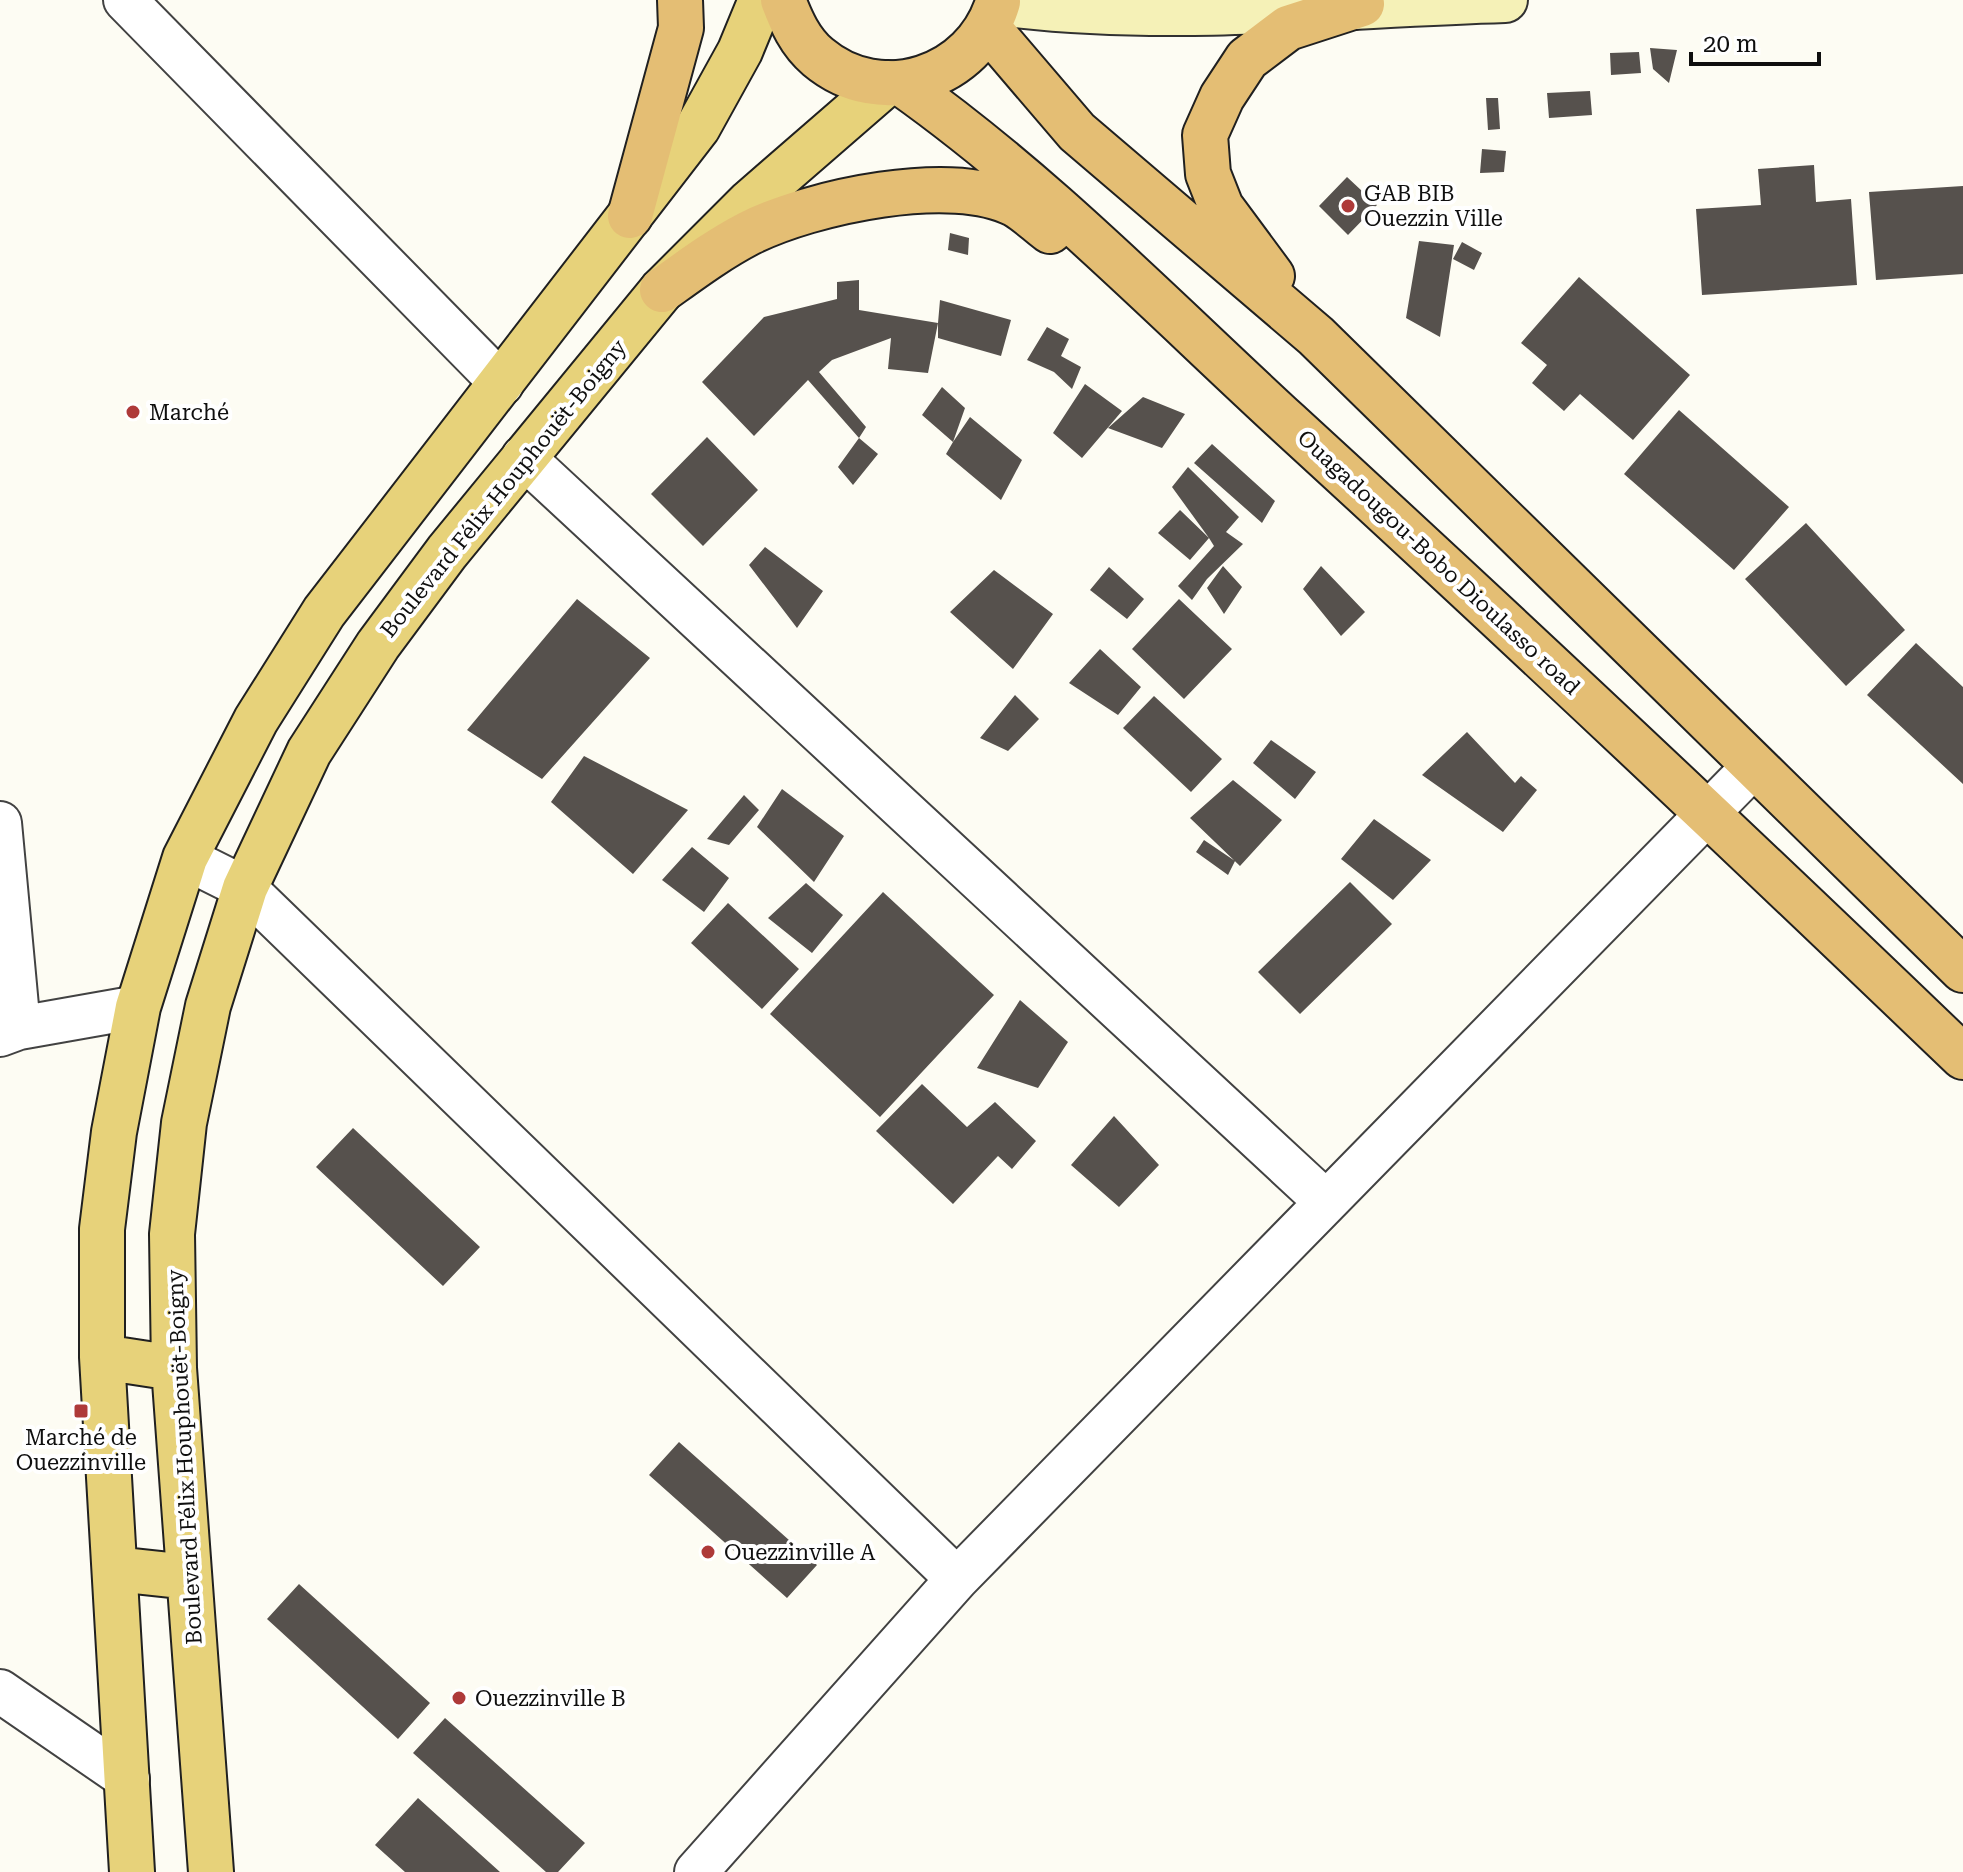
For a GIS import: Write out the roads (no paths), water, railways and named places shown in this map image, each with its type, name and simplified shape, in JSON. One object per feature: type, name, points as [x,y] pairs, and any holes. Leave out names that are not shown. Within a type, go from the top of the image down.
[{"type":"highway","points":[[630,216],[681,28],[680,0]]},
{"type":"highway","points":[[783,0],[794,29],[819,57],[851,76],[894,83],[930,77],[957,62],[995,11],[1077,132],[1316,336],[1963,970]]},
{"type":"highway","points":[[1316,336],[1221,207],[1208,174],[1205,135],[1222,97],[1247,59],[1288,28],[1362,4]]},
{"type":"highway","name":"Ouagadougou-Bobo Dioulasso road","points":[[894,83],[1003,161],[1708,813],[1963,1057]]},
{"type":"highway","points":[[662,290],[728,245],[792,215],[878,195],[931,191],[980,193],[1015,205],[1205,347]]},
{"type":"main road","points":[[132,1872],[102,1357],[102,1229],[114,1132],[138,1007],[185,858],[256,720],[324,612],[698,127],[740,51],[761,0]]},
{"type":"main road","points":[[995,11],[1505,0]]},
{"type":"main road","name":"Boulevard Félix Houphouët-Boigny","points":[[211,1872],[174,1368],[172,1234],[184,1123],[208,1006],[245,888],[309,752],[378,645],[523,457],[662,290],[750,202],[894,83]]},
{"type":"main road","points":[[102,1357],[174,1368]]},
{"type":"main road","points":[[115,1569],[189,1577]]},
{"type":"street","points":[[125,0],[502,384]]},
{"type":"street","points":[[523,457],[1326,1202]]},
{"type":"street","points":[[696,1872],[957,1579],[1753,767]]},
{"type":"street","points":[[0,823],[10,1032],[138,1007]]},
{"type":"street","points":[[185,858],[245,888],[957,1579]]},
{"type":"street","points":[[0,1691],[128,1779]]},
{"type":"place","name":"GAB BIB Ouezzin Ville","points":[[1348,206]]},
{"type":"place","name":"Marché","points":[[133,412]]},
{"type":"place","name":"Marché de Ouezzinville","points":[[81,1411]]},
{"type":"place","name":"Ouezzinville A","points":[[708,1552]]},
{"type":"place","name":"Ouezzinville B","points":[[459,1698]]}]
